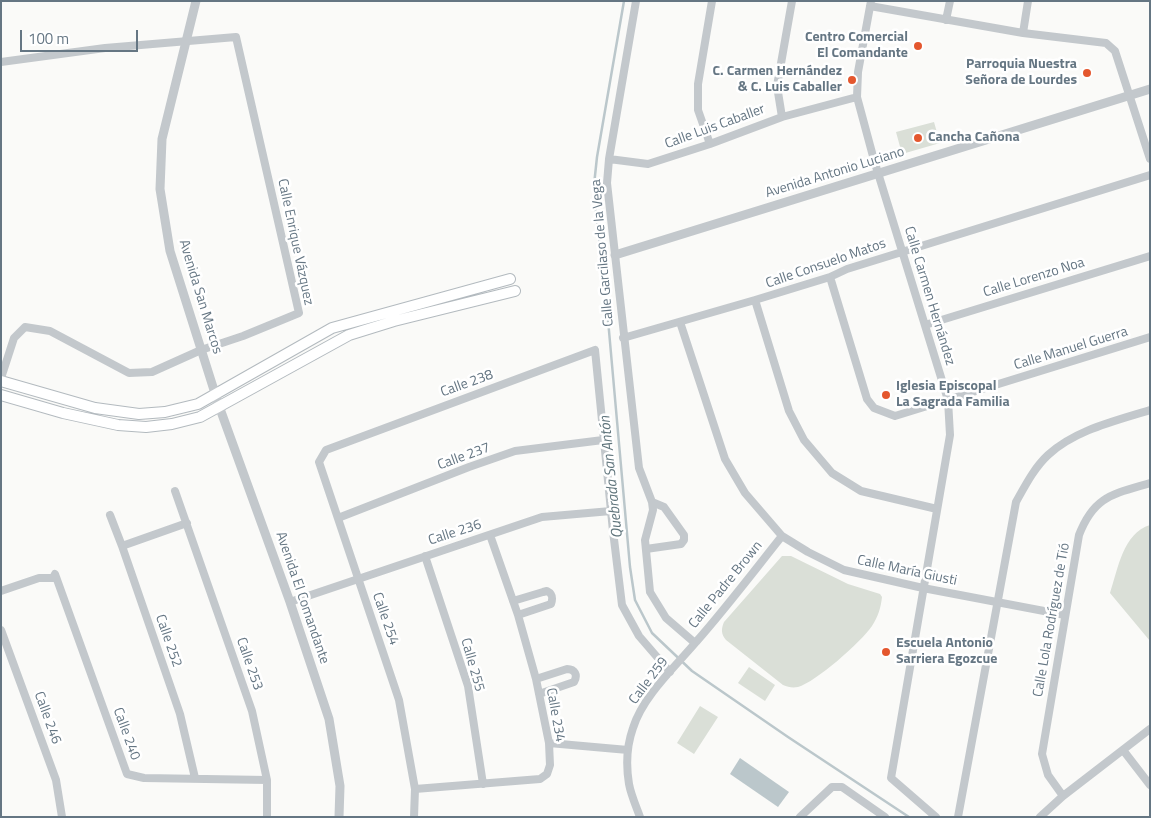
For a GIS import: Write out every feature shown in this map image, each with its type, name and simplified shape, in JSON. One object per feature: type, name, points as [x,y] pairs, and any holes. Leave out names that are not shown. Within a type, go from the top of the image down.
[{"type":"main road","points":[[1,379],[94,408],[139,414],[165,412],[198,404],[332,328],[510,279]]},
{"type":"main road","points":[[1,395],[118,425],[146,427],[172,424],[200,417],[236,399],[349,335],[394,321],[514,291]]},
{"type":"street","name":"Avenida San Marcos","points":[[196,1],[162,139],[160,188],[170,251],[215,393]]},
{"type":"street","name":"Calle Garcilaso de la Vega","points":[[636,1],[609,159],[607,183],[639,468],[652,502],[653,510],[646,540],[650,592],[653,600],[666,618],[695,643]]},
{"type":"street","points":[[710,144],[698,110],[698,84],[712,1]]},
{"type":"street","points":[[782,116],[776,86],[792,1]]},
{"type":"street","points":[[946,20],[950,1]]},
{"type":"street","points":[[1023,33],[1028,1]]},
{"type":"street","points":[[870,4],[946,20],[1023,33],[1106,43],[1115,51],[1150,159]]},
{"type":"street","name":"Calle Carmen Hernández","points":[[870,4],[858,72],[858,96],[878,174],[948,400],[950,436],[891,778],[936,817]]},
{"type":"street","name":"Calle Enrique Vázquez","points":[[1,379],[14,338],[25,327],[50,332],[129,373],[152,372],[201,350],[243,336],[299,313],[236,37],[186,42]]},
{"type":"street","points":[[1,62],[105,48],[186,42]]},
{"type":"street","name":"Avenida Antonio Luciano","points":[[614,256],[1150,89]]},
{"type":"street","name":"Calle Luis Caballer","points":[[609,159],[648,164],[710,144],[782,116],[858,96]]},
{"type":"street","name":"Calle Consuelo Matos","points":[[623,338],[830,277],[847,269],[1150,175]]},
{"type":"street","name":"Calle Lorenzo Noa","points":[[925,325],[1150,256]]},
{"type":"street","name":"Calle Manuel Guerra","points":[[830,277],[868,399],[874,408],[895,416],[1150,337]]},
{"type":"street","points":[[510,279],[514,291]]},
{"type":"street","points":[[755,300],[789,411],[804,440],[832,473],[861,491],[937,509]]},
{"type":"street","name":"Calle María Giusti","points":[[680,322],[725,459],[745,493],[782,536],[808,552],[844,570],[923,588],[1065,615]]},
{"type":"street","name":"Calle 238","points":[[340,444],[595,350],[603,440]]},
{"type":"street","name":"Avenida El Comandante","points":[[215,393],[290,602],[329,719],[340,786],[340,817]]},
{"type":"street","points":[[958,817],[1016,502],[1035,470],[1048,454],[1069,440],[1096,427],[1150,410]]},
{"type":"street","points":[[603,440],[622,605],[639,636],[672,670]]},
{"type":"street","name":"Calle 237","points":[[338,518],[515,451],[603,440]]},
{"type":"street","name":"Calle 254","points":[[340,444],[326,450],[319,462],[399,700],[415,789],[414,817]]},
{"type":"street","name":"Calle Lola Rodríguez de Tió","points":[[1063,796],[1048,775],[1042,754],[1079,535],[1085,520],[1094,507],[1106,498],[1150,483]]},
{"type":"street","points":[[122,546],[187,523],[176,492]]},
{"type":"street","points":[[646,549],[675,546],[681,544],[684,540],[684,535],[664,508],[652,502]]},
{"type":"street","name":"Calle 236","points":[[290,602],[542,517],[611,510]]},
{"type":"street","name":"Calle 252","points":[[110,515],[180,714],[195,778]]},
{"type":"street","name":"Calle 253","points":[[187,523],[252,711],[267,780],[268,817]]},
{"type":"street","name":"Calle 234","points":[[415,789],[540,779],[547,774],[550,765],[549,743],[536,679],[518,615],[490,534]]},
{"type":"street","name":"Calle Padre Brown","points":[[688,650],[782,536]]},
{"type":"street","name":"Calle 255","points":[[425,556],[468,686],[482,784]]},
{"type":"street","name":"Calle 240","points":[[1,591],[39,578],[53,578],[55,574],[126,774],[144,778],[267,780]]},
{"type":"street","points":[[513,601],[543,592],[550,593],[552,596],[551,604],[518,615]]},
{"type":"street","name":"Calle 246","points":[[1,630],[56,780],[62,817]]},
{"type":"street","name":"Calle 259","points":[[640,817],[629,784],[628,750],[633,728],[644,706],[688,650]]},
{"type":"street","points":[[536,679],[566,669],[571,669],[575,673],[576,678],[574,682],[539,694]]},
{"type":"street","points":[[1040,817],[1063,796],[1150,729]]},
{"type":"street","points":[[549,743],[628,750]]},
{"type":"street","points":[[1123,750],[1150,785]]},
{"type":"street","points":[[800,817],[832,787],[842,787],[885,817]]},
{"type":"shaded area","name":"Cancha Cañona","points":[[934,122],[940,143],[902,154],[896,132]]},
{"type":"shaded area","points":[[1150,525],[1150,641],[1110,593],[1119,563],[1128,544],[1141,529]]},
{"type":"shaded area","points":[[782,556],[791,556],[848,584],[880,594],[882,597],[879,612],[874,623],[858,642],[816,678],[798,687],[783,685],[726,640],[722,631],[724,622]]},
{"type":"shaded area","points":[[749,667],[775,685],[765,701],[738,683]]},
{"type":"shaded area","points":[[700,706],[718,717],[694,754],[677,743]]},
{"type":"shaded area","points":[[740,758],[789,792],[778,807],[730,774]]},
{"type":"waterway","name":"Quebrada San Antón","points":[[624,1],[597,157],[594,185],[630,567],[635,600],[652,633],[692,671],[909,817]]},
{"type":"place","name":"Centro Comercial El Comandante","points":[[918,46]]},
{"type":"place","name":"Parroquia Nuestra Señora de Lourdes","points":[[1087,73]]},
{"type":"place","name":"C. Carmen Hernández & C. Luis Caballer","points":[[852,80]]},
{"type":"place","name":"Cancha Cañona","points":[[918,138]]},
{"type":"place","name":"Iglesia Episcopal La Sagrada Familia","points":[[886,395]]},
{"type":"place","name":"Escuela Antonio Sarriera Egozcue","points":[[886,652]]}]
